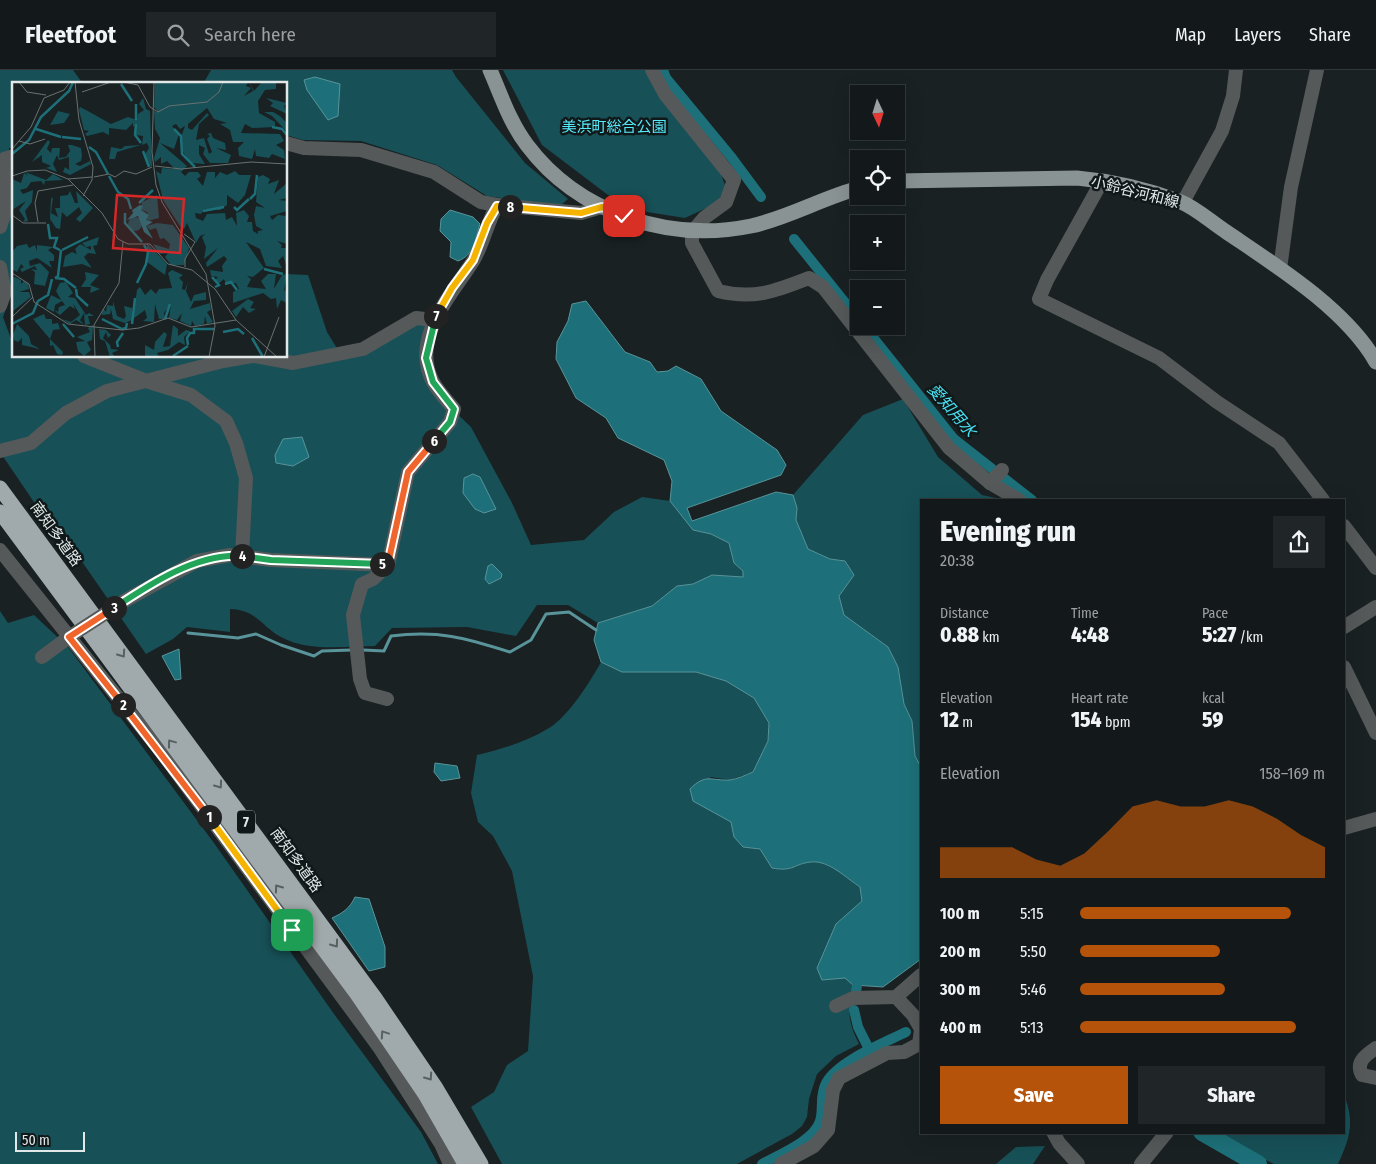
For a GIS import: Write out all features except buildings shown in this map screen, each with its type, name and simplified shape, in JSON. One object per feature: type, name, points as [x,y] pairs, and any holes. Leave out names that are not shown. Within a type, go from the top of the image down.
[{"type":"highway","points":[[0,475],[106,620],[109,635]]},
{"type":"highway","name":"南知多道路","points":[[0,488],[375,998],[436,1088],[481,1164]]},
{"type":"highway","name":"南知多道路","points":[[0,512],[357,994],[425,1094],[465,1164]]},
{"type":"highway","points":[[0,528],[45,584],[54,586]]},
{"type":"main road","points":[[490,70],[516,128],[526,145],[546,168],[578,193],[602,207],[654,226],[692,232],[734,229],[770,221],[850,191]]},
{"type":"main road","name":"小鈴谷河和線","points":[[905,181],[1003,178],[1102,180],[1183,202],[1280,268],[1327,305],[1354,334],[1376,362]]},
{"type":"street","points":[[652,70],[665,94],[734,180],[726,202],[704,218],[692,232],[692,244],[718,291],[750,296],[772,292],[809,278],[823,287],[950,448],[995,478],[1018,499]]},
{"type":"street","points":[[1183,202],[1222,131],[1233,96],[1236,70]]},
{"type":"street","points":[[1280,268],[1291,187],[1317,70]]},
{"type":"street","points":[[288,144],[304,148],[361,150],[434,172],[481,202],[497,206],[581,213],[602,207]]},
{"type":"street","points":[[0,227],[4,215],[4,159],[12,157]]},
{"type":"street","points":[[1102,180],[1046,280],[1039,299],[1159,358],[1217,402],[1279,443],[1322,499]]},
{"type":"street","points":[[387,699],[365,694],[360,680],[353,614],[362,584],[373,579],[388,564],[408,472],[450,422],[454,409],[433,382],[426,358],[434,320],[452,288],[473,260],[487,223],[497,206]]},
{"type":"street","points":[[0,267],[6,292],[0,306]]},
{"type":"street","points":[[264,358],[293,363],[363,349],[416,318],[434,320]]},
{"type":"street","points":[[89,358],[149,382],[191,395],[226,421],[236,443],[246,478],[242,556]]},
{"type":"street","points":[[0,451],[31,443],[66,413],[107,391],[149,382],[222,361],[241,358]]},
{"type":"street","points":[[1345,527],[1376,568]]},
{"type":"street","points":[[0,550],[162,754],[379,1047],[441,1144],[450,1164]]},
{"type":"street","points":[[42,657],[126,600],[197,561],[230,555],[271,560],[388,564]]},
{"type":"street","points":[[1345,626],[1376,608]]},
{"type":"street","points":[[1345,669],[1376,733]]},
{"type":"street","points":[[1345,828],[1376,818]]},
{"type":"street","points":[[836,1006],[853,998],[896,997],[915,983]]},
{"type":"street","points":[[896,997],[913,1015],[920,1028]]},
{"type":"street","points":[[781,1164],[814,1146],[828,1130],[833,1090],[839,1078],[887,1053],[904,1052],[919,1044],[920,1037]]},
{"type":"street","points":[[1376,1048],[1361,1060],[1360,1066],[1362,1076],[1376,1078]]},
{"type":"street","points":[[1054,1134],[1059,1143],[1078,1164]]},
{"type":"street","points":[[1141,1164],[1165,1134]]},
{"type":"green space","points":[[0,70],[73,70],[82,82],[12,82],[12,148],[9,148],[12,293],[3,317],[12,342],[12,358],[288,358],[288,274],[308,275],[327,332],[343,358],[414,323],[427,323],[428,386],[471,427],[512,503],[531,545],[584,540],[614,512],[642,497],[670,501],[693,530],[711,534],[729,543],[734,563],[743,571],[743,577],[712,575],[693,584],[677,586],[652,606],[598,623],[568,605],[537,605],[516,636],[467,627],[392,628],[375,646],[316,647],[305,645],[283,638],[247,612],[230,609],[230,632],[187,627],[173,639],[146,654],[51,517],[42,514],[0,452]]},
{"type":"green space","points":[[211,70],[452,70],[525,163],[568,199],[560,206],[487,196],[437,165],[361,141],[303,140],[288,136],[288,82],[204,82]]},
{"type":"green space","name":"美浜町総合公園","points":[[503,70],[647,70],[720,171],[726,188],[717,203],[685,218],[647,212],[608,195],[542,145]]},
{"type":"green space","points":[[903,399],[938,457],[982,495],[1000,499],[920,499],[920,765],[915,756],[912,721],[904,704],[898,667],[888,647],[844,615],[839,596],[854,575],[845,561],[830,559],[808,549],[796,520],[797,508],[793,495],[863,415]]},
{"type":"green space","points":[[0,611],[8,623],[34,615],[68,647],[214,843],[334,1014],[421,1132],[438,1164],[0,1164]]},
{"type":"green space","points":[[601,662],[622,672],[696,672],[726,681],[754,698],[769,723],[768,741],[753,772],[730,780],[710,777],[732,822],[734,837],[743,847],[760,849],[772,868],[785,869],[805,863],[818,862],[837,870],[860,887],[862,901],[836,924],[822,980],[845,978],[853,985],[850,1015],[852,1028],[859,1044],[836,1056],[817,1074],[809,1099],[807,1117],[802,1126],[792,1134],[737,1164],[502,1164],[471,1107],[494,1092],[507,1065],[528,1051],[533,976],[512,871],[493,836],[478,822],[471,793],[477,755],[523,741],[556,723],[578,698]]},
{"type":"green space","points":[[1345,1098],[1349,1114],[1350,1130],[1346,1146],[1338,1164],[1274,1164],[1212,1134],[1345,1134]]},
{"type":"green space","points":[[1045,1146],[1033,1164],[996,1164],[1016,1147]]},
{"type":"shaded area","points":[[315,77],[340,84],[338,116],[328,120],[307,90],[304,80]]},
{"type":"shaded area","points":[[450,210],[473,217],[480,224],[471,251],[458,261],[450,257],[451,242],[440,231],[441,219]]},
{"type":"shaded area","points":[[586,301],[625,352],[650,362],[657,372],[668,371],[676,366],[701,379],[721,411],[777,450],[786,465],[781,475],[687,508],[692,521],[776,492],[793,495],[797,508],[796,520],[808,549],[830,559],[845,561],[854,575],[839,596],[844,615],[888,647],[898,667],[904,704],[912,721],[915,756],[920,765],[920,960],[883,987],[853,985],[845,978],[822,980],[817,968],[836,924],[862,901],[860,887],[837,870],[818,862],[805,863],[785,869],[772,868],[760,849],[743,847],[734,837],[731,822],[693,801],[690,789],[700,781],[705,779],[730,780],[753,772],[768,741],[769,723],[754,698],[726,681],[696,672],[622,672],[601,662],[594,640],[598,623],[652,606],[677,586],[693,584],[712,575],[743,577],[743,571],[734,563],[729,543],[711,534],[693,530],[670,501],[672,481],[664,460],[618,438],[606,418],[576,398],[556,359],[557,342],[568,321],[572,304]]},
{"type":"shaded area","points":[[302,437],[309,457],[293,466],[276,463],[275,455],[283,439]]},
{"type":"shaded area","points":[[473,474],[480,477],[496,509],[484,513],[475,509],[463,493],[464,478]]},
{"type":"shaded area","points":[[492,564],[502,574],[501,578],[489,584],[485,579],[488,566]]},
{"type":"shaded area","points":[[179,649],[181,679],[175,680],[162,656]]},
{"type":"shaded area","points":[[435,763],[457,766],[460,778],[441,781],[434,772]]},
{"type":"shaded area","points":[[355,897],[369,899],[385,947],[385,967],[369,971],[332,918],[346,910]]},
{"type":"waterway","name":"愛知用水","points":[[663,70],[666,78],[732,158],[761,197]]},
{"type":"waterway","name":"愛知用水","points":[[794,239],[850,309]]},
{"type":"waterway","name":"愛知用水","points":[[871,335],[954,439],[1031,499]]},
{"type":"waterway","points":[[363,650],[384,651],[391,636],[424,634],[452,636],[510,652],[531,640],[546,614],[569,612],[596,630]]},
{"type":"waterway","points":[[188,633],[238,638],[256,634],[314,656],[322,651],[352,650]]},
{"type":"waterway","name":"愛知用水","points":[[856,992],[857,986]]},
{"type":"waterway","name":"愛知用水","points":[[854,1010],[858,1027],[870,1051]]},
{"type":"waterway","name":"愛知用水","points":[[762,1164],[795,1147],[811,1135],[820,1121],[822,1098],[826,1083],[840,1067],[862,1053],[906,1032]]},
{"type":"waterway","points":[[1206,1134],[1258,1164]]},
{"type":"route","points":[[292,930],[162,754],[69,637],[126,600],[197,561],[230,555],[271,560],[388,564],[408,472],[450,422],[454,409],[433,382],[426,358],[434,320],[452,288],[473,260],[487,223],[497,206],[581,213],[602,207],[624,216]]}]
